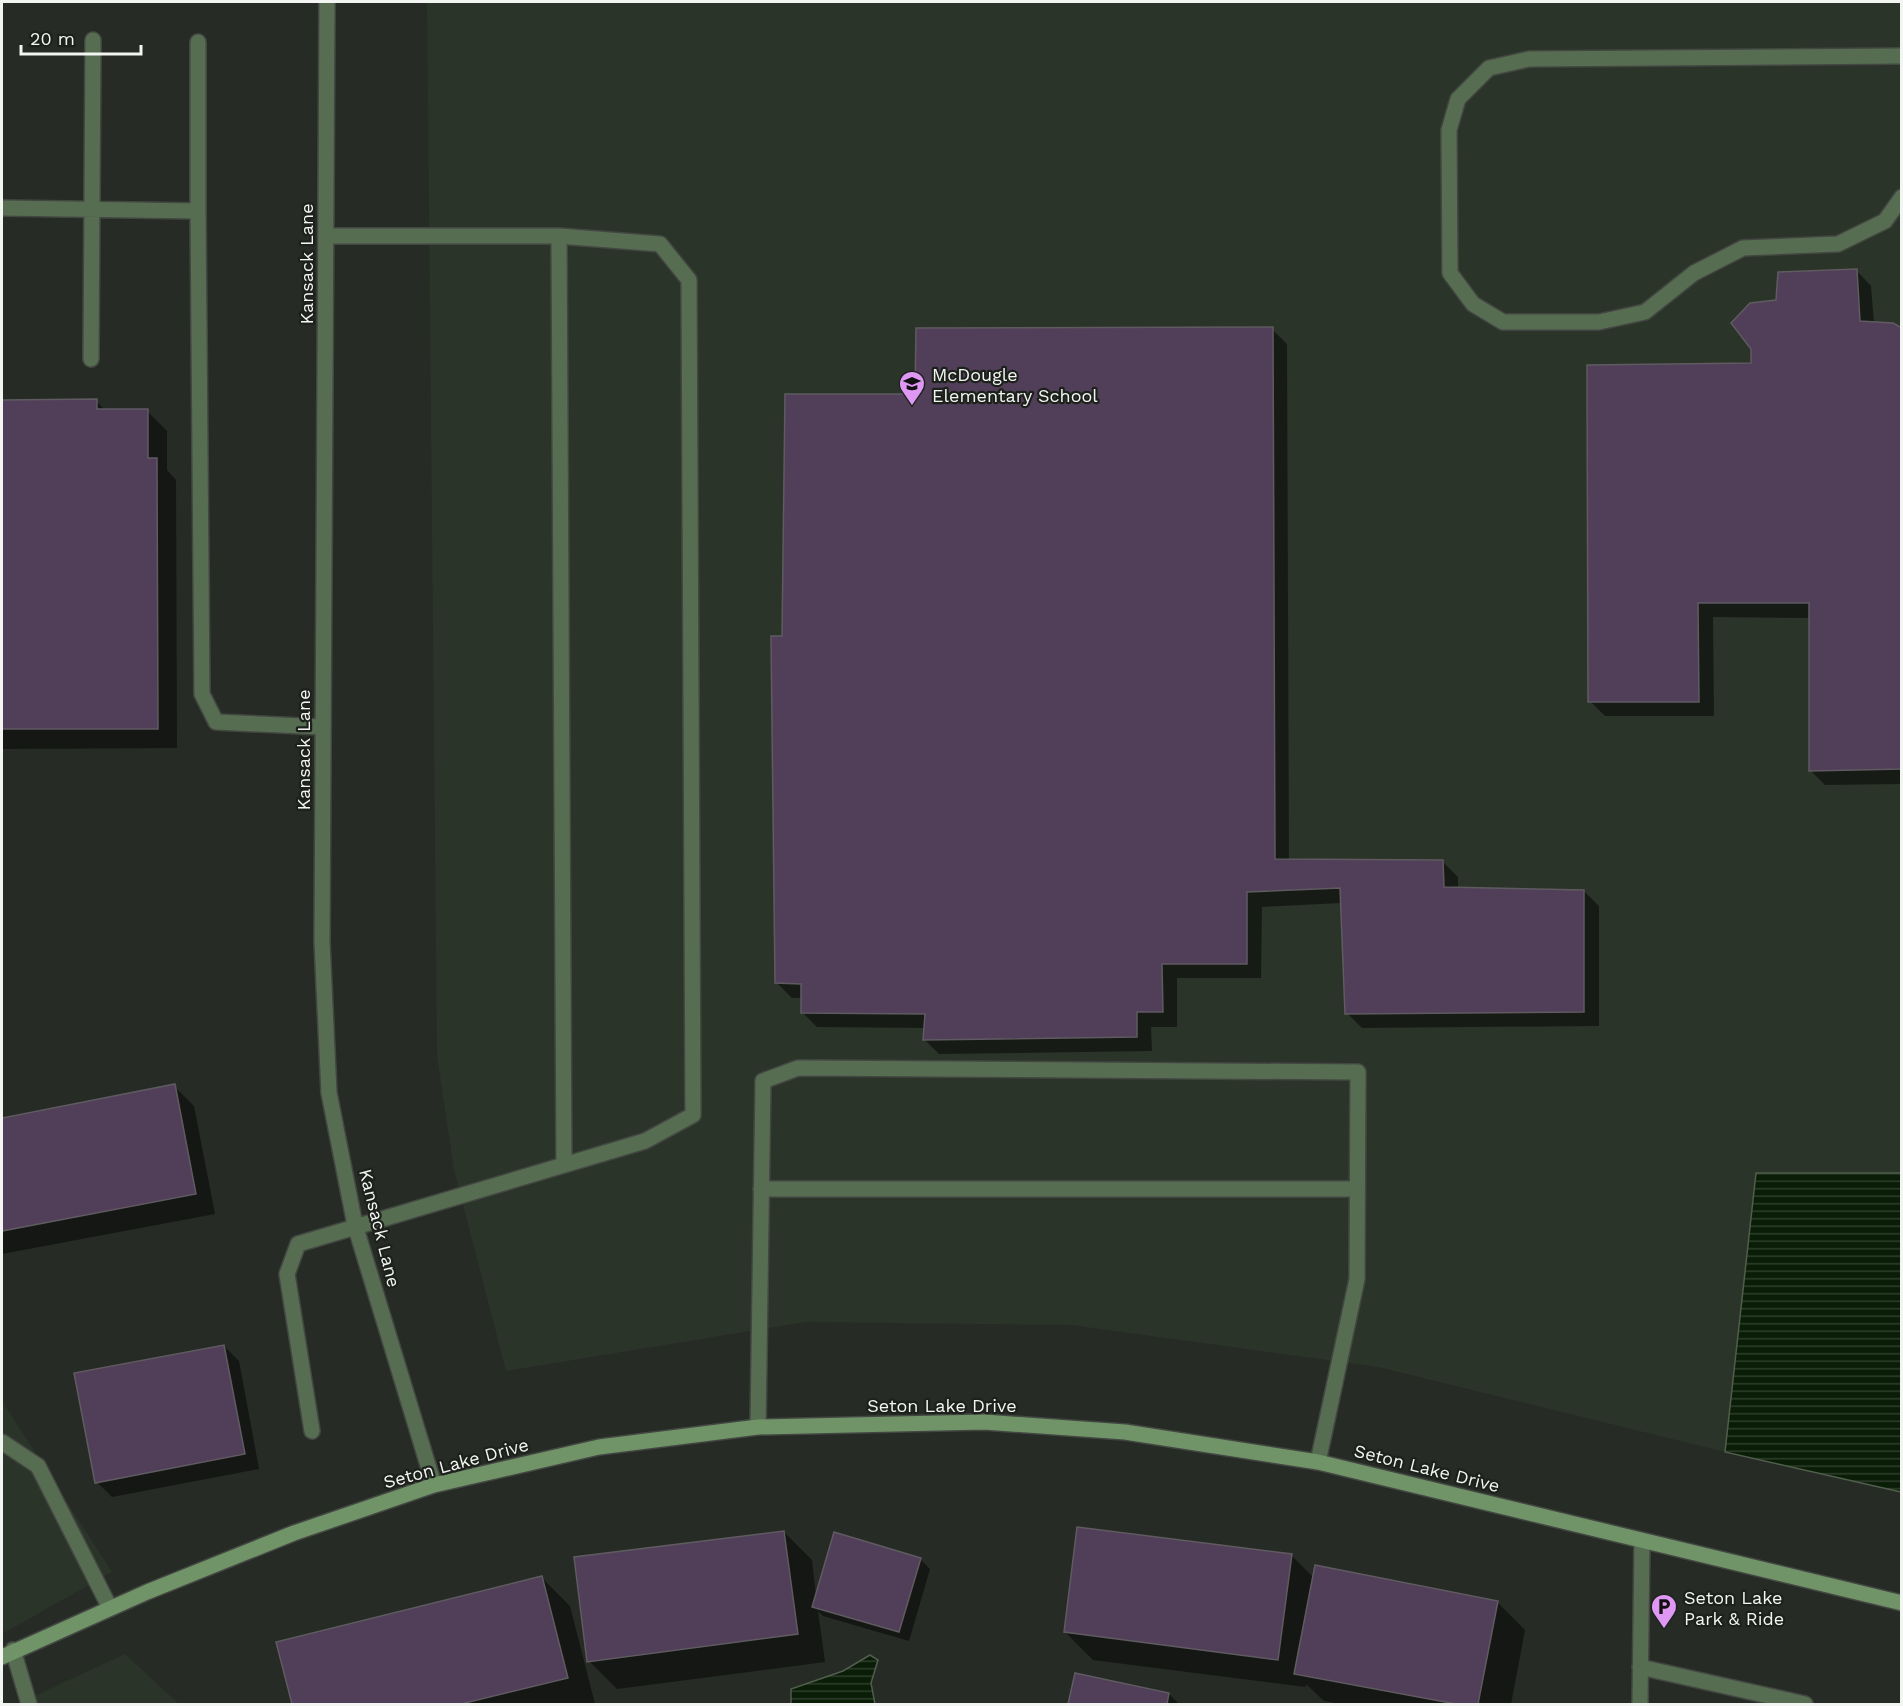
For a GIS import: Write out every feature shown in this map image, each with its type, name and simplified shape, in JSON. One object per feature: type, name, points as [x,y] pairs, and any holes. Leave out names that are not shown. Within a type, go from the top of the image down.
[{"type":"street","name":"Kansack Lane","points":[[327,2],[322,942],[329,1093],[355,1225],[434,1485]]},
{"type":"street","points":[[91,359],[93,39]]},
{"type":"street","points":[[198,42],[202,694],[216,722],[323,727]]},
{"type":"street","points":[[1902,56],[1530,59],[1489,68],[1458,99],[1449,130],[1450,273],[1473,304],[1503,322],[1599,322],[1646,312],[1694,273],[1743,248],[1838,244],[1885,221],[1902,197]]},
{"type":"street","points":[[2,208],[198,211]]},
{"type":"street","points":[[312,1431],[287,1274],[298,1244],[355,1225],[645,1141],[693,1115],[689,280],[660,244],[559,236],[326,236]]},
{"type":"street","points":[[559,236],[564,1165]]},
{"type":"street","points":[[758,1427],[763,1081],[798,1068],[1358,1072],[1357,1279],[1318,1462]]},
{"type":"street","points":[[762,1189],[1357,1190]]},
{"type":"street","name":"Seton Lake Drive","points":[[7,1654],[110,1608],[294,1533],[434,1485],[599,1447],[758,1427],[984,1422],[1125,1432],[1318,1462],[1902,1603]]},
{"type":"street","points":[[2,1442],[38,1466],[110,1608]]},
{"type":"street","points":[[1640,1704],[1642,1541]]},
{"type":"street","points":[[7,1654],[29,1704]]},
{"type":"street","points":[[1640,1667],[1805,1704]]},
{"type":"shaded area","name":"McDougle Elementary School","points":[[427,2],[1901,2],[1901,1173],[1756,1173],[1725,1452],[1378,1367],[1071,1325],[806,1322],[506,1371],[454,1170],[437,1056]]},
{"type":"shaded area","points":[[1756,1173],[1901,1173],[1901,1492],[1725,1452]]},
{"type":"shaded area","points":[[2,1401],[112,1572],[2,1634]]},
{"type":"shaded area","points":[[125,1654],[179,1704],[17,1704]]},
{"type":"shaded area","points":[[870,1655],[878,1660],[871,1683],[875,1704],[791,1704],[791,1689],[843,1671]]},
{"type":"building","points":[[1857,269],[1860,321],[1893,323],[1902,328],[1902,769],[1809,771],[1809,603],[1698,603],[1699,702],[1588,702],[1587,365],[1751,363],[1751,349],[1731,323],[1750,303],[1776,300],[1778,272]]},
{"type":"building","points":[[1273,327],[1275,859],[1443,860],[1444,887],[1584,890],[1584,1012],[1345,1014],[1340,888],[1247,892],[1247,964],[1162,964],[1163,1012],[1137,1012],[1137,1037],[923,1040],[925,1014],[801,1013],[801,984],[775,983],[771,636],[782,636],[785,394],[915,394],[916,328]]},
{"type":"building","points":[[97,399],[97,409],[148,409],[148,458],[157,458],[158,729],[2,729],[2,400]]},
{"type":"building","points":[[175,1084],[196,1194],[2,1231],[2,1118]]},
{"type":"building","points":[[224,1345],[245,1454],[95,1483],[74,1373]]},
{"type":"building","points":[[1077,1527],[1292,1554],[1278,1660],[1064,1632]]},
{"type":"building","points":[[784,1531],[798,1634],[587,1662],[574,1557]]},
{"type":"building","points":[[834,1532],[921,1558],[899,1632],[812,1607]]},
{"type":"building","points":[[1315,1565],[1498,1601],[1478,1704],[1456,1704],[1294,1674]]},
{"type":"building","points":[[542,1576],[568,1678],[461,1704],[292,1704],[276,1642]]},
{"type":"building","points":[[1075,1673],[1169,1693],[1167,1704],[1068,1704]]},
{"type":"place","name":"McDougle Elementary School","points":[[912,407]]},
{"type":"place","name":"Seton Lake Park & Ride","points":[[1664,1630]]}]
